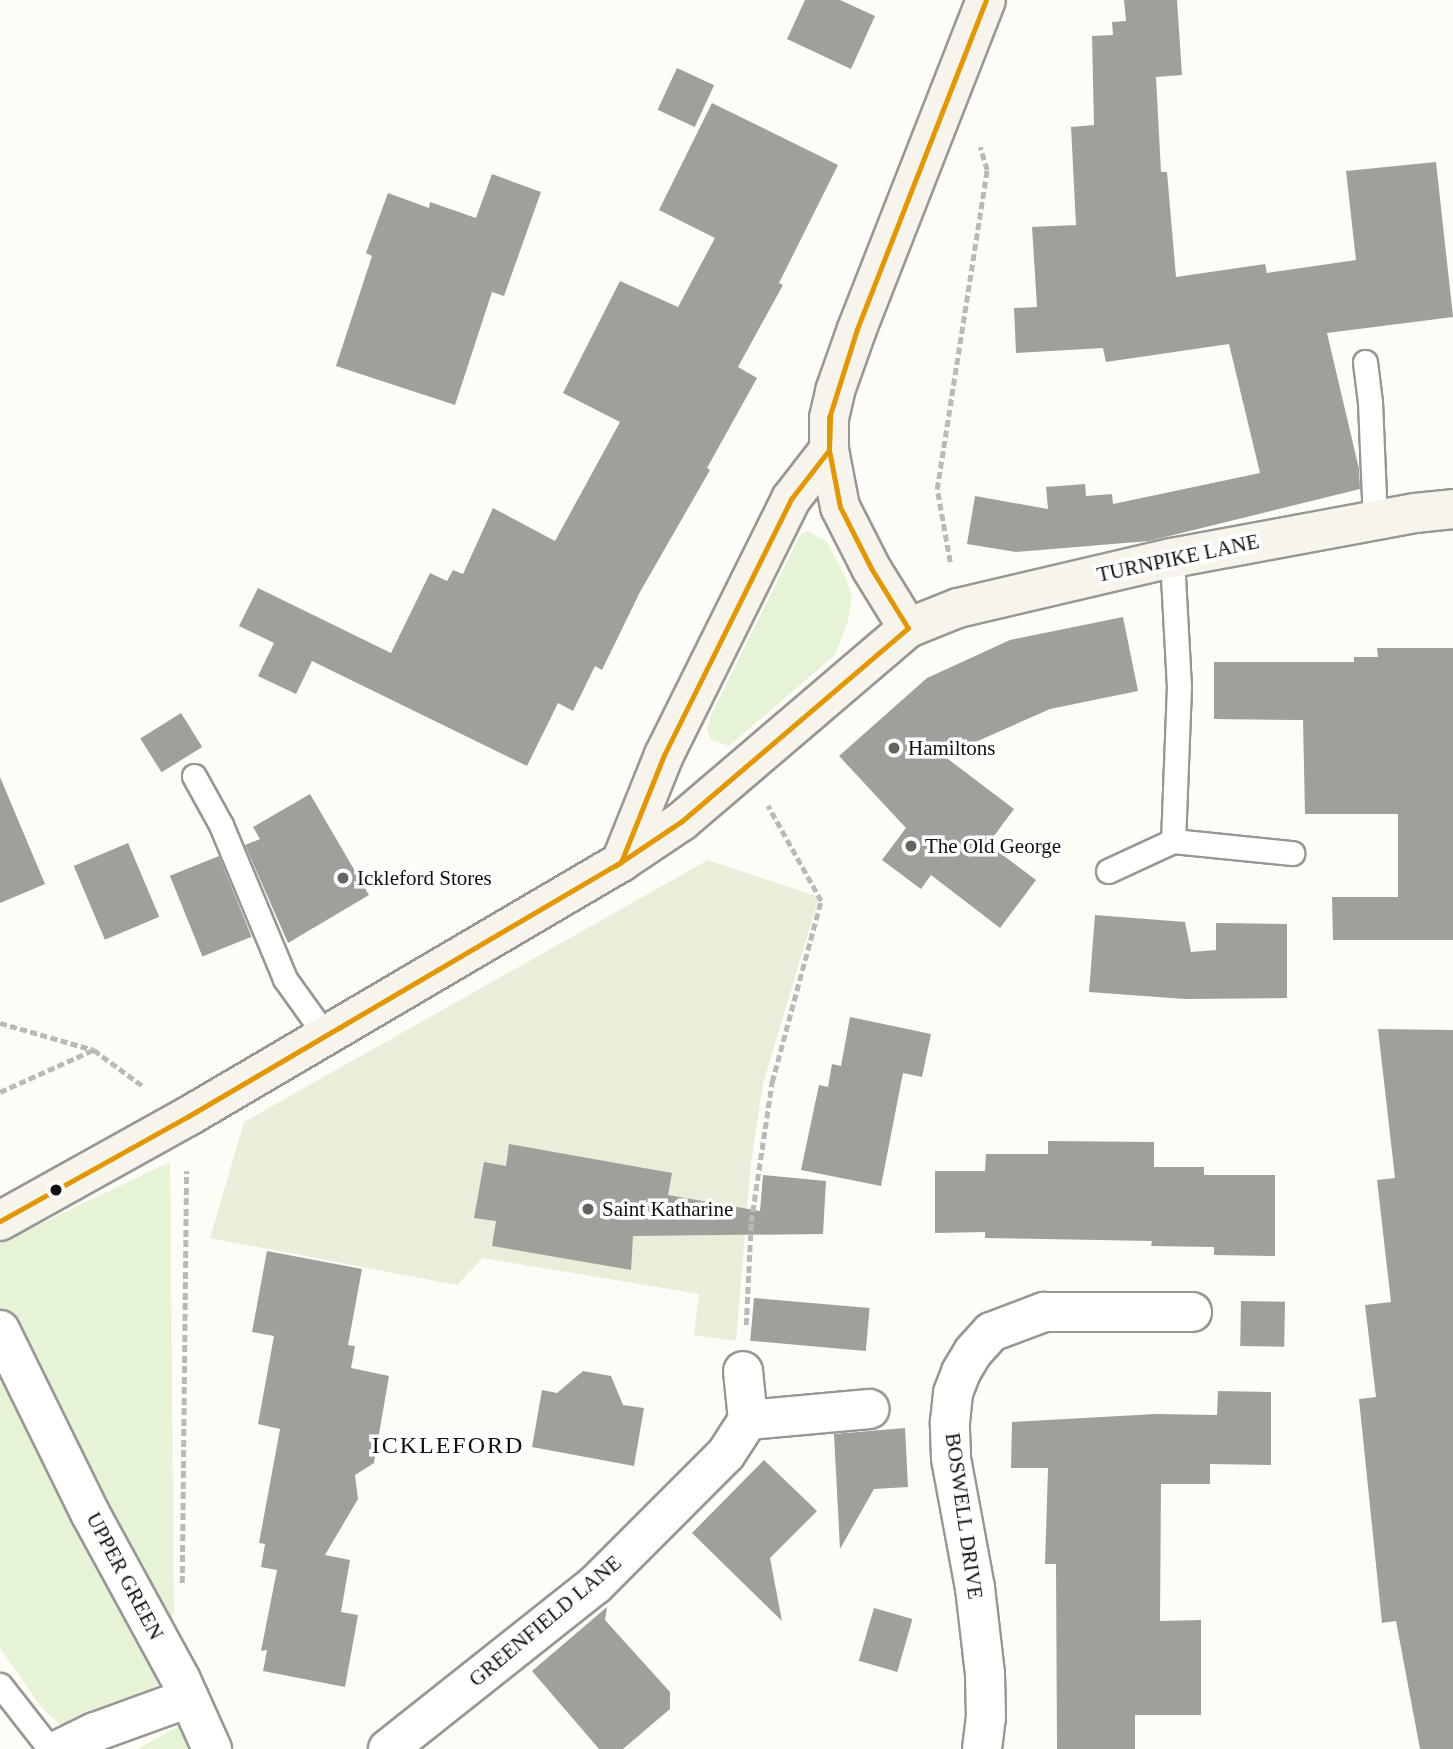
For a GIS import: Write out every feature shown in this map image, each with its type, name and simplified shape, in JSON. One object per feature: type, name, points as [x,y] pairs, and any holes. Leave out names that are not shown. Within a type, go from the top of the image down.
[{"type":"street","points":[[908,628],[871,568],[840,507],[828,450],[829,418],[835,391],[982,1]]},
{"type":"street","points":[[621,862],[664,755],[744,600],[791,499],[828,450]]},
{"type":"street","name":"TURNPIKE LANE","points":[[0,1221],[326,1037],[621,862],[682,821],[747,767],[841,682],[908,628],[958,608],[1172,558],[1453,509]]},
{"type":"street","name":"BOSWELL DRIVE","points":[[982,1749],[986,1718],[985,1674],[975,1588],[951,1458],[950,1422],[953,1393],[961,1372],[972,1352],[991,1332],[1044,1312],[1192,1312]]},
{"type":"street","name":"UPPER GREEN","points":[[0,1329],[90,1513],[189,1698],[212,1749]]},
{"type":"street","points":[[743,1371],[748,1420],[870,1409]]},
{"type":"street","name":"GREENFIELD LANE","points":[[388,1749],[595,1585],[726,1454],[748,1420]]},
{"type":"street","points":[[60,1749],[95,1732],[189,1698]]},
{"type":"lane","points":[[1365,362],[1370,402],[1375,521]]},
{"type":"lane","points":[[1172,558],[1179,686],[1173,841]]},
{"type":"lane","points":[[194,776],[221,825],[285,979],[326,1037]]},
{"type":"lane","points":[[1108,871],[1173,841],[1292,853]]},
{"type":"lane","points":[[0,1685],[50,1749]]},
{"type":"path","points":[[958,608],[937,489],[987,170],[980,145]]},
{"type":"path","points":[[743,1371],[751,1222],[772,1082],[821,901],[747,767]]},
{"type":"path","points":[[0,1023],[94,1049],[187,1117],[182,1584]]},
{"type":"path","points":[[0,1092],[94,1049]]},
{"type":"green space","points":[[808,531],[827,542],[845,576],[852,597],[847,624],[835,655],[729,746],[710,739],[707,728],[712,713],[800,535]]},
{"type":"green space","points":[[708,860],[819,897],[763,1084],[751,1162],[736,1341],[694,1335],[699,1294],[483,1258],[457,1285],[210,1238],[244,1122]]},
{"type":"green space","points":[[170,1162],[174,1611],[160,1684],[88,1723],[60,1725],[42,1708],[0,1648],[0,1243]]},
{"type":"green space","points":[[182,1724],[195,1749],[138,1749]]},
{"type":"building","points":[[805,0],[840,0],[875,16],[851,69],[787,39]]},
{"type":"building","points":[[1124,0],[1177,0],[1182,75],[1156,77],[1161,172],[1167,172],[1176,277],[1265,264],[1267,273],[1356,260],[1346,171],[1436,162],[1453,317],[1327,333],[1359,469],[1360,489],[1149,541],[1016,552],[967,544],[975,496],[1048,509],[1046,487],[1085,484],[1086,496],[1112,494],[1113,504],[1260,473],[1229,344],[1106,362],[1103,348],[1016,353],[1014,308],[1037,307],[1032,227],[1076,225],[1071,127],[1094,125],[1092,36],[1113,35],[1112,22],[1126,21]]},
{"type":"building","points":[[677,68],[714,85],[695,127],[658,110]]},
{"type":"building","points":[[712,103],[838,165],[779,283],[783,285],[738,367],[757,378],[707,468],[710,470],[640,592],[602,670],[595,666],[573,711],[558,703],[527,766],[312,661],[296,694],[258,676],[274,643],[239,626],[258,588],[391,653],[430,573],[447,581],[453,570],[463,574],[493,508],[555,541],[620,422],[563,393],[620,281],[678,307],[715,238],[659,210]]},
{"type":"building","points":[[492,174],[541,192],[504,296],[492,292],[455,405],[336,366],[372,256],[366,253],[388,193],[429,208],[430,202],[476,218]]},
{"type":"building","points":[[1123,617],[1138,691],[1050,709],[944,756],[1014,809],[988,844],[1036,880],[1000,928],[931,875],[921,889],[882,860],[906,828],[839,756],[927,678],[1010,640]]},
{"type":"building","points":[[1377,648],[1453,648],[1453,940],[1333,940],[1332,897],[1398,897],[1398,814],[1305,814],[1303,720],[1214,719],[1214,662],[1354,662],[1354,657],[1378,657]]},
{"type":"building","points":[[181,713],[202,747],[161,772],[140,738]]},
{"type":"building","points":[[0,777],[45,884],[0,903]]},
{"type":"building","points":[[310,794],[369,895],[288,943],[245,845],[260,839],[253,827]]},
{"type":"building","points":[[128,843],[159,917],[105,940],[74,866]]},
{"type":"building","points":[[219,856],[252,937],[202,957],[170,876]]},
{"type":"building","points":[[1095,915],[1185,922],[1191,952],[1216,950],[1216,923],[1287,924],[1287,998],[1185,999],[1089,992]]},
{"type":"building","points":[[850,1017],[931,1034],[922,1077],[903,1073],[881,1186],[801,1170],[819,1085],[828,1087],[832,1064],[841,1066]]},
{"type":"building","points":[[1378,1029],[1453,1030],[1453,1749],[1420,1749],[1396,1621],[1382,1623],[1359,1399],[1376,1397],[1365,1305],[1391,1302],[1377,1180],[1395,1178]]},
{"type":"building","points":[[1048,1141],[1154,1142],[1154,1167],[1204,1167],[1204,1175],[1275,1175],[1275,1256],[1214,1255],[1214,1247],[1151,1246],[1152,1241],[985,1238],[985,1232],[935,1233],[935,1171],[985,1171],[986,1154],[1048,1154]]},
{"type":"building","name":"Saint Katharine","points":[[509,1144],[672,1173],[668,1195],[760,1211],[763,1175],[826,1181],[823,1234],[633,1236],[631,1270],[492,1246],[496,1221],[474,1218],[484,1162],[506,1166]]},
{"type":"building","points":[[267,1251],[362,1269],[348,1345],[355,1346],[351,1368],[389,1376],[374,1463],[355,1475],[358,1499],[325,1555],[350,1560],[341,1612],[358,1615],[345,1687],[263,1671],[267,1650],[261,1651],[277,1570],[261,1567],[265,1544],[259,1543],[280,1429],[258,1424],[274,1336],[252,1332]]},
{"type":"building","points":[[754,1298],[870,1308],[866,1351],[750,1341]]},
{"type":"building","points":[[1241,1301],[1285,1302],[1284,1347],[1240,1346]]},
{"type":"building","points":[[583,1371],[611,1376],[623,1405],[644,1408],[634,1466],[532,1447],[542,1390],[557,1393]]},
{"type":"building","points":[[1218,1391],[1271,1392],[1271,1465],[1210,1464],[1210,1484],[1161,1484],[1160,1621],[1201,1620],[1201,1715],[1135,1715],[1135,1749],[1057,1749],[1056,1564],[1045,1564],[1048,1468],[1011,1468],[1012,1422],[1155,1414],[1217,1415]]},
{"type":"building","points":[[905,1428],[908,1487],[874,1489],[840,1549],[834,1434]]},
{"type":"building","points":[[764,1460],[817,1511],[770,1558],[782,1621],[692,1533]]},
{"type":"building","points":[[607,1607],[605,1620],[670,1692],[670,1709],[623,1749],[599,1749],[532,1671]]},
{"type":"building","points":[[874,1608],[912,1619],[897,1672],[859,1661]]},
{"type":"transit line","points":[[0,1221],[187,1117],[621,862],[682,821],[908,628],[871,568],[840,507],[829,450],[829,418],[857,329],[986,0]]},
{"type":"transit line","points":[[615,866],[621,862],[664,755],[791,499],[829,450],[830,416]]},
{"type":"place","name":"Hamiltons","points":[[894,748]]},
{"type":"place","name":"The Old George","points":[[911,846]]},
{"type":"place","name":"Ickleford Stores","points":[[343,878]]},
{"type":"place","name":"Saint Katharine","points":[[588,1209]]},
{"type":"district","name":"ICKLEFORD","points":[[448,1446]]}]
